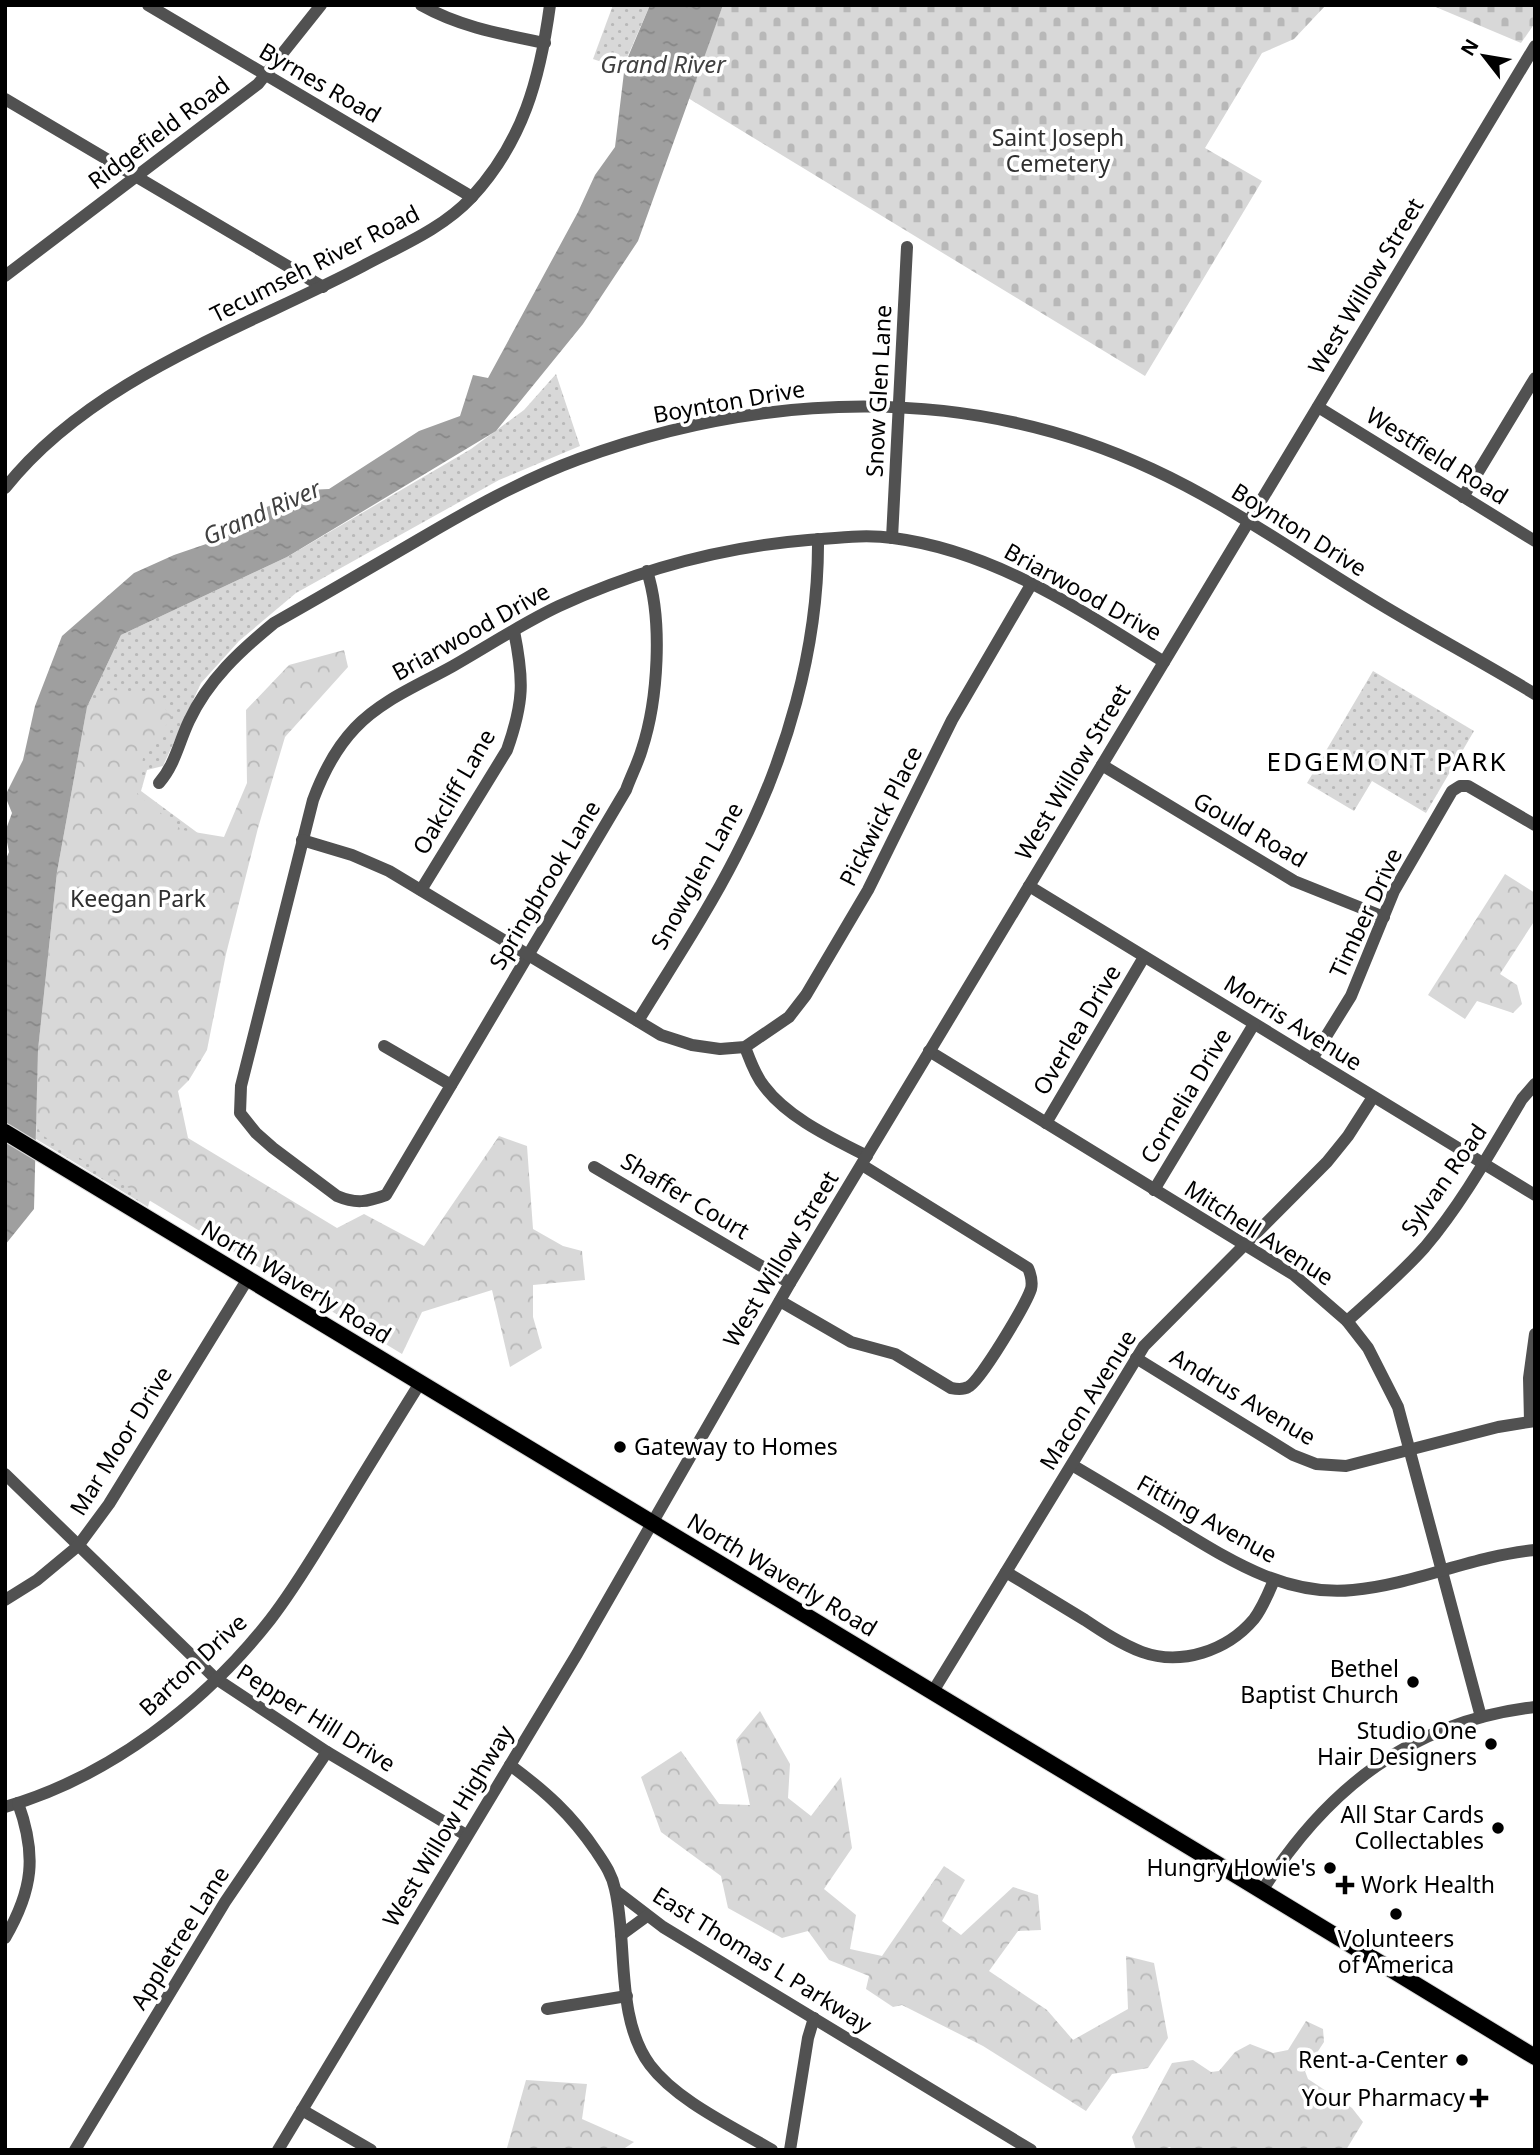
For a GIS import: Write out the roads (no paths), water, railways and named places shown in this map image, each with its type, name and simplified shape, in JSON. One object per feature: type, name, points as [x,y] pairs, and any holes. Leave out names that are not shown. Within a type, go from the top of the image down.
[{"type":"main road","name":"North Waverly Road","points":[[5,1132],[1535,2057]]},
{"type":"street","name":"Byrnes Road","points":[[148,5],[472,197]]},
{"type":"street","name":"Ridgefield Road","points":[[5,276],[232,105],[265,76],[321,5]]},
{"type":"street","points":[[421,5],[446,19],[471,28],[545,43]]},
{"type":"street","name":"Tecumseh River Road","points":[[5,488],[27,462],[66,427],[127,385],[237,326],[323,287],[430,230],[472,197],[509,145],[525,113],[539,71],[550,5]]},
{"type":"street","name":"West Willow Street","points":[[652,1523],[790,1283],[929,1051],[1533,54]]},
{"type":"street","points":[[5,99],[323,287]]},
{"type":"street","name":"Snow Glen Lane","points":[[892,538],[907,247]]},
{"type":"street","points":[[1463,497],[1535,378]]},
{"type":"street","name":"Boynton Drive","points":[[159,783],[172,765],[197,705],[226,665],[247,644],[274,623],[460,515],[520,484],[577,460],[633,441],[712,422],[779,410],[835,406],[898,406],[985,415],[1054,432],[1153,469],[1248,522],[1369,597],[1535,694]]},
{"type":"street","name":"Westfield Road","points":[[1318,407],[1535,541]]},
{"type":"street","name":"Briarwood Drive","points":[[386,1195],[368,1202],[352,1203],[337,1196],[272,1148],[240,1113],[241,1086],[313,800],[324,771],[338,747],[357,726],[387,703],[514,631],[593,592],[647,571],[736,549],[853,536],[892,538],[976,557],[1032,583],[1164,662]]},
{"type":"street","name":"Snowglen Lane","points":[[638,1021],[736,856],[758,811],[779,757],[799,689],[810,634],[818,539]]},
{"type":"street","name":"Springbrook Lane","points":[[386,1195],[626,790],[643,748],[656,672],[657,629],[647,571]]},
{"type":"street","name":"Pickwick Place","points":[[745,1047],[789,1017],[806,995],[868,890],[952,720],[1032,583]]},
{"type":"street","name":"Oakcliff Lane","points":[[421,890],[507,750],[522,696],[522,672],[514,631]]},
{"type":"street","name":"Gould Road","points":[[1102,765],[1284,876],[1384,917]]},
{"type":"street","name":"Timber Drive","points":[[1312,1059],[1351,996],[1404,872],[1452,791],[1460,786],[1468,786],[1535,825]]},
{"type":"street","points":[[302,840],[352,855],[421,890],[661,1035],[692,1045],[720,1049],[745,1047],[763,1085],[776,1100],[864,1161],[1017,1259],[1028,1268],[1032,1286],[1027,1300],[984,1371],[968,1387],[951,1388],[895,1354],[852,1342],[780,1301]]},
{"type":"street","name":"Morris Avenue","points":[[1029,886],[1535,1195]]},
{"type":"street","name":"Overlea Drive","points":[[1046,1123],[1144,957]]},
{"type":"street","name":"Cornelia Drive","points":[[1154,1190],[1254,1024]]},
{"type":"street","points":[[384,1046],[451,1085]]},
{"type":"street","name":"Mitchell Avenue","points":[[929,1051],[1294,1275],[1347,1321],[1383,1376],[1398,1407],[1481,1717]]},
{"type":"street","name":"Sylvan Road","points":[[1347,1321],[1395,1278],[1452,1212],[1522,1099],[1535,1083]]},
{"type":"street","name":"Macon Avenue","points":[[932,1693],[1136,1359],[1157,1331],[1327,1162],[1348,1136],[1373,1097]]},
{"type":"street","name":"Shaffer Court","points":[[594,1167],[790,1283]]},
{"type":"street","name":"Mar Moor Drive","points":[[5,1600],[37,1580],[78,1546],[113,1498],[247,1279]]},
{"type":"street","points":[[1532,1421],[1529,1378],[1535,1334]]},
{"type":"street","name":"Andrus Avenue","points":[[1136,1359],[1293,1455],[1316,1464],[1346,1466],[1498,1427],[1532,1421]]},
{"type":"street","name":"Barton Drive","points":[[5,1807],[84,1776],[140,1742],[187,1705],[240,1655],[287,1597],[420,1382]]},
{"type":"street","name":"Fitting Avenue","points":[[1072,1465],[1231,1561],[1274,1580],[1321,1590],[1352,1591],[1535,1550]]},
{"type":"street","name":"Pepper Hill Drive","points":[[5,1474],[215,1678],[327,1752],[466,1835]]},
{"type":"street","name":"West Willow Highway","points":[[278,2150],[652,1523]]},
{"type":"street","points":[[1006,1572],[1122,1643],[1168,1658],[1217,1648],[1237,1634],[1254,1619],[1274,1580]]},
{"type":"street","points":[[1262,1891],[1308,1826],[1346,1788],[1373,1768],[1407,1747],[1446,1729],[1481,1717],[1535,1707]]},
{"type":"street","name":"Appletree Lane","points":[[75,2150],[225,1902],[327,1752]]},
{"type":"street","name":"East Thomas L Parkway","points":[[510,1765],[547,1793],[573,1818],[610,1873],[616,1891],[647,1916],[1031,2150]]},
{"type":"street","points":[[5,1938],[29,1886],[30,1846],[18,1803]]},
{"type":"street","points":[[616,1891],[627,1996],[638,2041],[649,2064],[674,2089],[772,2150]]},
{"type":"street","points":[[621,1935],[647,1916]]},
{"type":"street","points":[[547,2009],[627,1996]]},
{"type":"street","points":[[790,2150],[808,2038],[814,2018]]},
{"type":"street","points":[[302,2110],[371,2150]]},
{"type":"water","name":"Grand River","points":[[650,5],[723,5],[638,241],[583,324],[496,431],[287,557],[121,635],[87,707],[57,872],[38,1050],[34,1209],[5,1245],[5,861],[9,852],[5,832],[12,813],[5,796],[23,760],[35,706],[62,636],[134,573],[212,542],[227,524],[252,513],[308,490],[329,489],[419,431],[460,416],[473,375],[488,378],[578,212],[595,175],[615,147],[625,64]]},
{"type":"place","name":"Gateway to Homes","points":[[620,1447]]},
{"type":"place","name":"Bethel Baptist Church","points":[[1413,1682]]},
{"type":"place","name":"Studio One Hair Designers","points":[[1491,1744]]},
{"type":"place","name":"All Star Cards Collectables","points":[[1498,1828]]},
{"type":"place","name":"Hungry Howie's","points":[[1330,1868]]},
{"type":"place","name":"Work Health","points":[[1345,1885]]},
{"type":"place","name":"Volunteers of America","points":[[1396,1914]]},
{"type":"place","name":"Rent-a-Center","points":[[1462,2060]]},
{"type":"place","name":"Your Pharmacy","points":[[1479,2098]]},
{"type":"district","name":"EDGEMONT PARK","points":[[1387,762]]},
{"type":"park label","name":"Saint Joseph Cemetery","points":[[1058,151]]},
{"type":"park label","name":"Keegan Park","points":[[138,899]]}]
